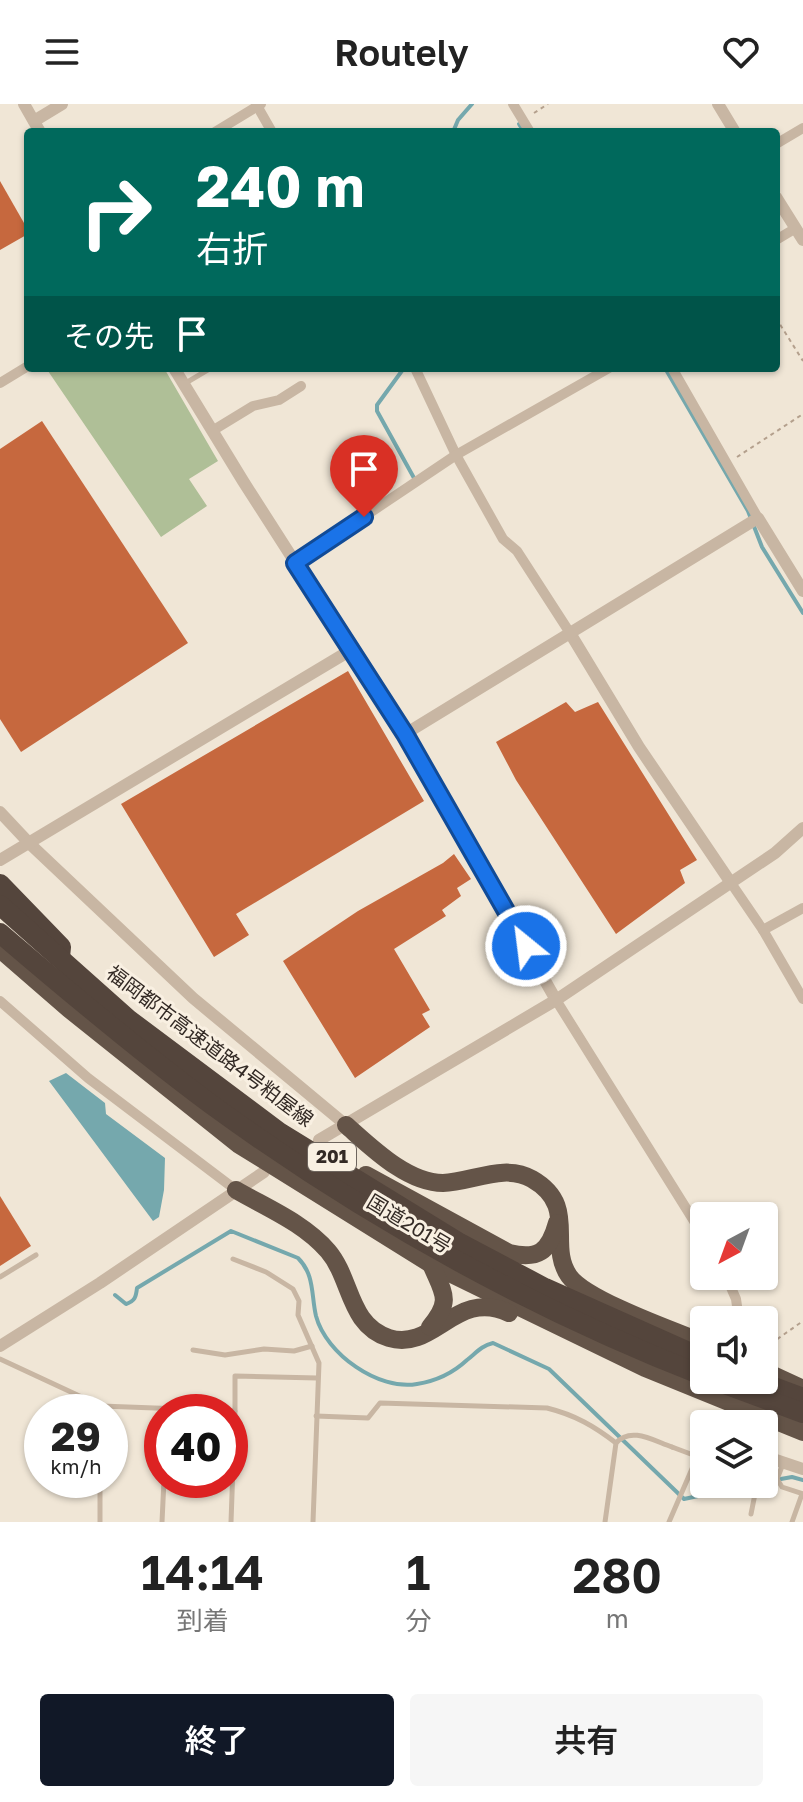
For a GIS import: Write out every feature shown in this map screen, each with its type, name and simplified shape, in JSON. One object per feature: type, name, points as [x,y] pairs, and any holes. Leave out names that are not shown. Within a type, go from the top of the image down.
[{"type":"highway","points":[[0,884],[61,947],[60,957]]},
{"type":"highway","name":"国道201号","points":[[0,902],[60,957],[272,1121],[323,1147],[476,1245],[644,1330],[690,1347]]},
{"type":"highway","name":"福岡都市高速道路4号粕屋線","points":[[0,902],[128,1019],[279,1132],[458,1242],[545,1288],[690,1353]]},
{"type":"highway","name":"福岡都市高速道路4号粕屋線","points":[[0,933],[161,1067],[214,1107],[307,1169],[424,1241],[534,1301],[640,1351],[690,1371]]},
{"type":"highway","name":"国道201号","points":[[0,949],[69,1009],[238,1144],[431,1264],[645,1368],[803,1432]]},
{"type":"highway","points":[[346,1125],[364,1141],[418,1177],[442,1183],[513,1172],[526,1175],[545,1188],[559,1207],[562,1259],[568,1274],[581,1288],[690,1337]]},
{"type":"highway","points":[[323,1147],[509,1253],[531,1257],[541,1252],[553,1237],[559,1216]]},
{"type":"highway","points":[[236,1190],[302,1228],[329,1252],[339,1268],[357,1313],[378,1334],[394,1339],[423,1335],[461,1312],[488,1306],[502,1309],[589,1350],[645,1368]]},
{"type":"highway","points":[[423,1335],[440,1315],[444,1304],[445,1293],[431,1264]]},
{"type":"highway","points":[[778,1378],[803,1389]]},
{"type":"highway","points":[[778,1389],[803,1398]]},
{"type":"highway","points":[[752,1394],[803,1413]]},
{"type":"street","points":[[24,104],[37,126],[62,104]]},
{"type":"street","points":[[513,104],[527,128]]},
{"type":"street","points":[[718,104],[733,128]]},
{"type":"street","points":[[221,128],[258,105],[270,128]]},
{"type":"street","points":[[780,142],[803,128]]},
{"type":"street","points":[[780,203],[803,240]]},
{"type":"street","points":[[780,238],[796,228]]},
{"type":"street","points":[[0,383],[24,368]]},
{"type":"street","points":[[176,372],[405,734],[556,1000],[690,1215]]},
{"type":"street","points":[[417,372],[456,455],[503,539],[517,551],[639,747],[763,930],[803,999]]},
{"type":"street","points":[[295,563],[456,455],[602,372]]},
{"type":"street","points":[[674,372],[803,591]]},
{"type":"street","points":[[212,431],[253,406],[279,400],[301,386]]},
{"type":"street","points":[[405,734],[758,518]]},
{"type":"street","points":[[0,860],[351,650]]},
{"type":"street","points":[[0,812],[193,998],[346,1125]]},
{"type":"street","points":[[323,1147],[346,1125],[556,1000],[775,853],[803,828]]},
{"type":"street","points":[[763,930],[803,908]]},
{"type":"street","points":[[0,1001],[88,1078],[236,1190]]},
{"type":"street","points":[[0,1346],[264,1172]]},
{"type":"street","points":[[778,1461],[803,1469]]},
{"type":"lane","points":[[183,384],[204,372]]},
{"type":"lane","points":[[0,1277],[36,1255]]},
{"type":"lane","points":[[233,1259],[266,1272],[293,1289],[299,1301],[298,1315],[319,1363],[313,1522]]},
{"type":"lane","points":[[193,1350],[225,1355],[264,1349],[294,1351],[312,1346]]},
{"type":"lane","points":[[0,1359],[101,1406],[144,1409]]},
{"type":"lane","points":[[235,1394],[235,1376],[317,1378]]},
{"type":"lane","points":[[316,1416],[368,1418],[380,1403],[547,1408],[592,1424],[616,1443]]},
{"type":"lane","points":[[605,1522],[616,1443],[629,1434],[690,1454]]},
{"type":"lane","points":[[783,1463],[777,1479],[782,1487],[803,1494],[792,1522]]},
{"type":"lane","points":[[669,1522],[690,1473]]},
{"type":"lane","points":[[100,1498],[100,1522]]},
{"type":"lane","points":[[162,1522],[163,1498]]},
{"type":"lane","points":[[231,1522],[232,1498]]},
{"type":"lane","points":[[751,1514],[754,1498]]},
{"type":"path","points":[[522,120],[548,104]]},
{"type":"path","points":[[780,324],[803,361]]},
{"type":"path","points":[[726,464],[803,414]]},
{"type":"path","points":[[778,1339],[803,1321]]},
{"type":"green space","points":[[49,372],[166,372],[218,461],[189,479],[207,506],[161,537]]},
{"type":"water","points":[[66,1073],[105,1103],[106,1114],[165,1158],[159,1217],[153,1221],[49,1081]]},
{"type":"building","points":[[0,181],[24,223],[24,236],[0,250]]},
{"type":"building","points":[[42,421],[188,643],[21,752],[0,719],[0,449]]},
{"type":"building","points":[[348,671],[424,801],[236,914],[249,935],[214,957],[121,804]]},
{"type":"building","points":[[566,702],[575,712],[598,702],[697,860],[680,870],[685,883],[616,934],[516,780],[496,742]]},
{"type":"building","points":[[454,854],[471,879],[457,888],[461,896],[442,910],[446,916],[394,949],[430,1010],[422,1014],[430,1027],[355,1078],[283,961],[358,911]]},
{"type":"building","points":[[0,1196],[31,1246],[0,1266]]},
{"type":"waterway","points":[[455,128],[472,104]]},
{"type":"waterway","points":[[519,124],[522,128]]},
{"type":"waterway","points":[[401,372],[377,405],[377,411],[414,478]]},
{"type":"waterway","points":[[667,372],[748,511],[762,547],[803,613]]},
{"type":"waterway","points":[[115,1295],[129,1303],[137,1288],[231,1231],[298,1258],[310,1278],[316,1316],[322,1330],[342,1356],[371,1376],[402,1385],[424,1383],[450,1373],[493,1343],[549,1369],[684,1499],[690,1498]]},
{"type":"waterway","points":[[778,1480],[792,1477],[803,1480]]},
{"type":"route","points":[[364,517],[295,563],[405,734],[526,946]]}]
